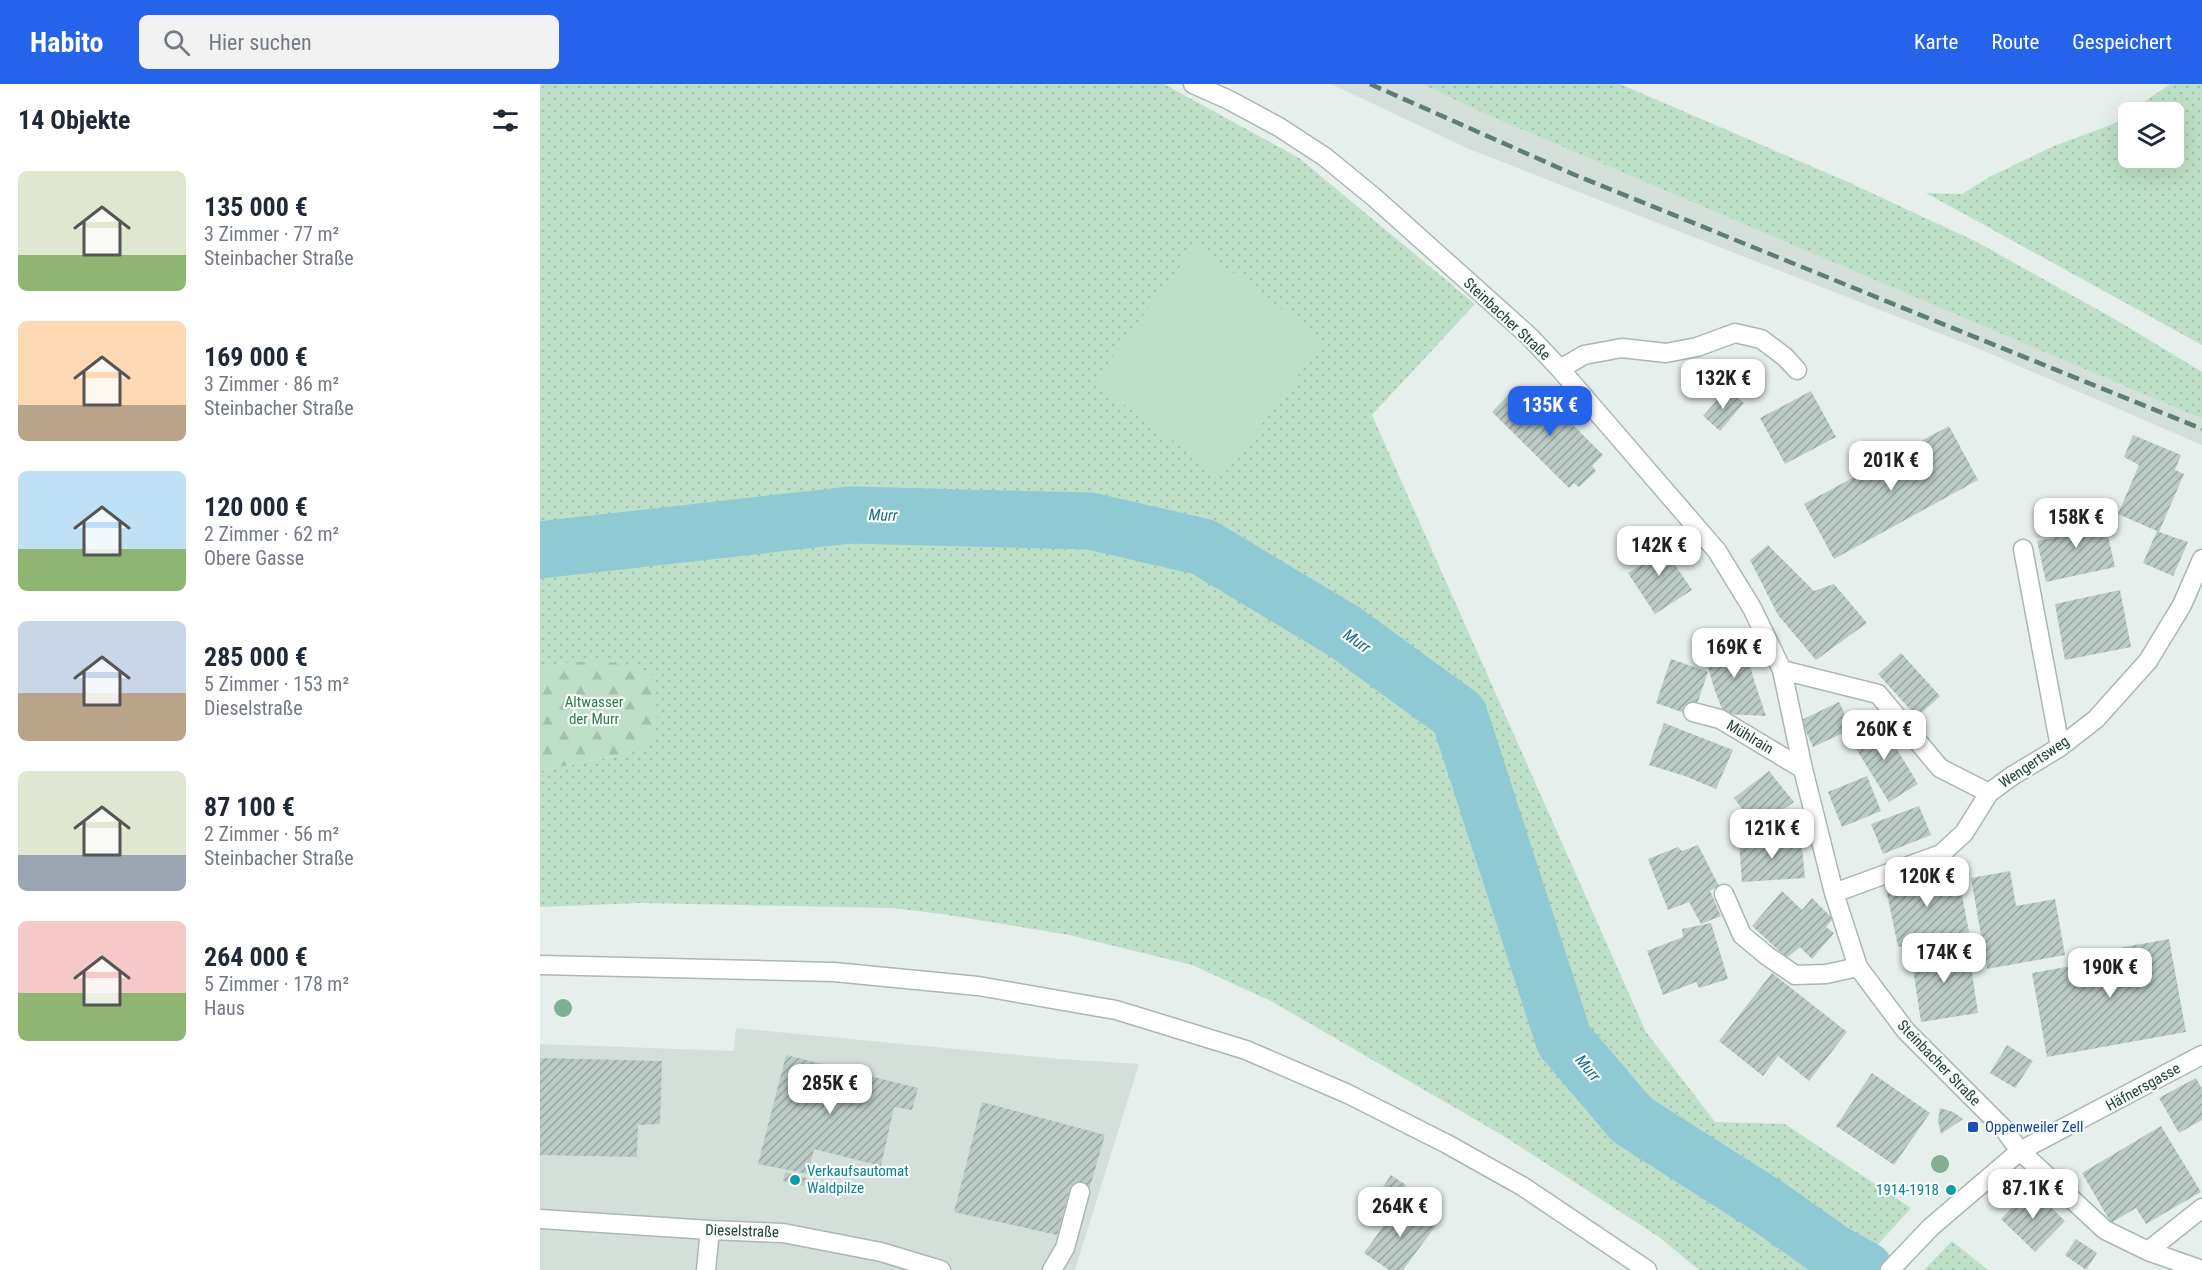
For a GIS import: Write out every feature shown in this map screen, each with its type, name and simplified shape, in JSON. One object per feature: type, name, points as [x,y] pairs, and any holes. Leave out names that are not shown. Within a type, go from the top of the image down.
[{"type":"street","name":"Steinbacher Straße","points":[[1193,84],[1229,100],[1279,128],[1324,157],[1375,198],[1503,313],[1560,369],[1717,551],[1752,608],[1782,670],[1803,769],[1834,893],[1858,967],[1906,1031],[2003,1128],[2020,1152],[2105,1230],[2148,1251],[2202,1270]]},
{"type":"street","points":[[1560,369],[1584,355],[1622,348],[1666,353],[1696,347],[1736,333],[1761,339],[1785,357],[1797,370]]},
{"type":"street","points":[[2023,549],[2060,747]]},
{"type":"street","name":"Wengertsweg","points":[[1782,670],[1878,694],[1940,768],[1989,793],[2060,747],[2096,719],[2148,661],[2182,605],[2202,559]]},
{"type":"street","name":"Mühlrain","points":[[1694,712],[1720,719],[1803,769]]},
{"type":"street","points":[[1834,893],[1941,854],[1964,833],[1989,793]]},
{"type":"street","points":[[1724,894],[1742,935],[1796,975],[1826,974],[1858,967]]},
{"type":"street","points":[[540,965],[834,972],[978,986],[1116,1010],[1246,1050],[1348,1094],[1522,1185],[1647,1270]]},
{"type":"street","name":"Häfnersgasse","points":[[1890,1270],[1931,1227],[2020,1152],[2202,1055]]},
{"type":"street","points":[[1052,1270],[1065,1248],[1080,1192]]},
{"type":"street","points":[[2148,1251],[2202,1208]]},
{"type":"street","name":"Dieselstraße","points":[[540,1219],[783,1233],[880,1252],[940,1270]]},
{"type":"street","points":[[706,1270],[710,1230]]},
{"type":"shaded area","points":[[1331,84],[1422,84],[2202,419],[2202,445],[1982,350],[1469,149]]},
{"type":"shaded area","points":[[736,1028],[1060,1059],[1139,1064],[1075,1270],[540,1270],[540,1044],[734,1051]]},
{"type":"green space","points":[[540,84],[1164,84],[1299,158],[1475,304],[1372,415],[1646,1032],[1715,1122],[1785,1124],[1911,1208],[1855,1270],[1699,1270],[1659,1237],[1502,1135],[1271,1001],[1192,965],[1069,935],[893,908],[641,903],[540,907],[540,771],[634,752],[561,663],[540,669]]},
{"type":"green space","points":[[1422,84],[1620,84],[1848,182],[1977,242],[2118,321],[2202,372],[2202,419],[1488,115]]},
{"type":"green space","points":[[2170,84],[2202,84],[2202,345],[1926,193],[1962,194],[1991,176],[2054,146],[2118,122],[2118,168],[2184,168],[2184,102],[2144,102]]},
{"type":"green space","points":[[1196,245],[1324,341],[1222,477],[1094,382]]},
{"type":"green space","name":"Altwasser der Murr","points":[[605,661],[651,672],[658,715],[652,737],[634,752],[540,771],[540,669],[561,663]]},
{"type":"green space","points":[[1952,1241],[1988,1270],[1924,1270]]},
{"type":"building","points":[[1516,387],[1538,406],[1546,398],[1603,455],[1592,466],[1596,471],[1579,487],[1574,483],[1569,488],[1492,412]]},
{"type":"building","points":[[1727,389],[1744,403],[1720,431],[1703,416]]},
{"type":"building","points":[[1811,391],[1836,437],[1785,464],[1760,418]]},
{"type":"building","points":[[1949,426],[1978,480],[1834,559],[1804,504]]},
{"type":"building","points":[[2133,435],[2181,455],[2175,470],[2184,474],[2159,532],[2188,542],[2173,576],[2143,563],[2157,531],[2118,514],[2139,465],[2124,457]]},
{"type":"building","points":[[2103,514],[2115,567],[2046,582],[2037,541],[2054,538],[2051,525]]},
{"type":"building","points":[[1656,537],[1692,590],[1655,614],[1628,573],[1645,563],[1636,550]]},
{"type":"building","points":[[1768,545],[1814,591],[1834,584],[1867,623],[1816,660],[1778,615],[1750,560]]},
{"type":"building","points":[[2120,590],[2131,647],[2065,660],[2055,604]]},
{"type":"building","points":[[1743,638],[1766,716],[1724,714],[1715,691],[1703,650]]},
{"type":"building","points":[[1901,653],[1940,696],[1917,717],[1878,674]]},
{"type":"building","points":[[1671,659],[1708,672],[1693,716],[1656,703]]},
{"type":"building","points":[[1839,702],[1852,729],[1813,747],[1801,720]]},
{"type":"building","points":[[1880,721],[1918,784],[1889,802],[1850,739]]},
{"type":"building","points":[[1664,723],[1733,750],[1716,789],[1649,765]]},
{"type":"building","points":[[1769,771],[1794,802],[1756,829],[1734,798]]},
{"type":"building","points":[[1867,776],[1881,811],[1842,827],[1828,792]]},
{"type":"building","points":[[1919,806],[1931,835],[1883,854],[1871,824]]},
{"type":"building","points":[[1801,838],[1805,878],[1742,882],[1739,843]]},
{"type":"building","points":[[1698,845],[1719,886],[1710,891],[1721,916],[1701,924],[1689,902],[1668,910],[1648,859],[1678,847],[1682,851]]},
{"type":"building","points":[[1957,869],[1969,932],[1898,947],[1885,884]]},
{"type":"building","points":[[2010,871],[2016,906],[2055,899],[2065,955],[1987,969],[1971,878]]},
{"type":"building","points":[[1782,891],[1802,910],[1812,898],[1833,919],[1826,927],[1834,933],[1812,959],[1800,947],[1787,958],[1752,926]]},
{"type":"building","points":[[1711,923],[1728,979],[1699,988],[1696,982],[1663,995],[1647,951],[1683,937],[1682,929]]},
{"type":"building","points":[[2169,939],[2186,1032],[2047,1057],[2032,973],[2077,965],[2075,956]]},
{"type":"building","points":[[1968,947],[1978,1013],[1921,1022],[1911,955]]},
{"type":"building","points":[[1772,973],[1847,1032],[1809,1081],[1778,1056],[1763,1076],[1719,1041]]},
{"type":"building","points":[[2007,1045],[2033,1061],[2015,1088],[1990,1073]]},
{"type":"building","points":[[786,1055],[918,1088],[912,1110],[894,1107],[881,1166],[814,1149],[808,1174],[758,1164]]},
{"type":"building","points":[[540,1058],[662,1061],[660,1124],[638,1125],[637,1157],[540,1155]]},
{"type":"building","points":[[1872,1073],[1930,1113],[1894,1165],[1836,1126]]},
{"type":"building","points":[[2196,1078],[2202,1089],[2202,1120],[2179,1133],[2159,1098]]},
{"type":"building","points":[[982,1102],[1105,1135],[1089,1190],[1071,1185],[1057,1235],[954,1212]]},
{"type":"building","points":[[1940,1108],[1953,1112],[1963,1119],[1941,1134],[1938,1121]]},
{"type":"building","points":[[2161,1126],[2201,1192],[2146,1224],[2136,1208],[2111,1223],[2082,1173]]},
{"type":"building","name":"Verkaufsautomat Waldpilze","points":[[785,1172],[806,1178],[804,1186],[783,1181]]},
{"type":"building","points":[[1391,1175],[1406,1185],[1389,1210],[1374,1200]]},
{"type":"building","points":[[2031,1188],[2065,1221],[2035,1252],[2001,1219]]},
{"type":"building","points":[[1402,1200],[1437,1224],[1403,1270],[1389,1270],[1364,1253]]},
{"type":"building","points":[[2076,1239],[2097,1253],[2086,1270],[2065,1255]]},
{"type":"waterway","name":"Murr","points":[[540,550],[850,515],[1090,521],[1203,547],[1345,632],[1459,715],[1564,1040],[1632,1120],[1769,1207],[1834,1253],[1865,1270]]},
{"type":"railway","points":[[1370,84],[1575,175],[2202,429]]},
{"type":"place","name":"Oppenweiler Zell","points":[[1973,1127]]},
{"type":"place","name":"Verkaufsautomat Waldpilze","points":[[795,1180]]},
{"type":"place","name":"1914-1918","points":[[1951,1190]]}]
